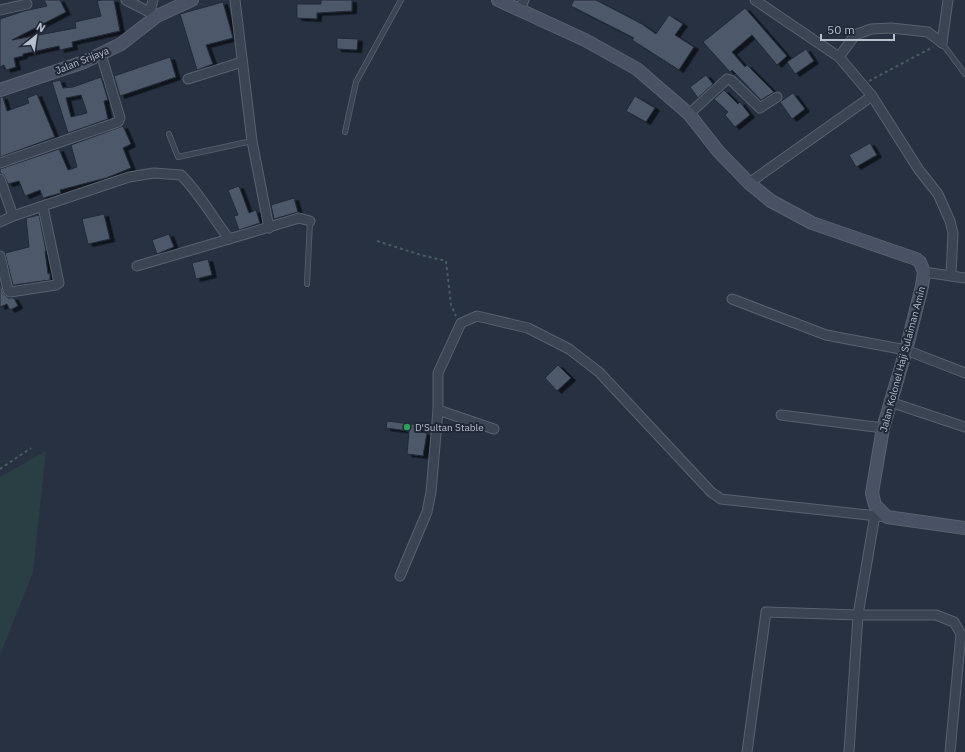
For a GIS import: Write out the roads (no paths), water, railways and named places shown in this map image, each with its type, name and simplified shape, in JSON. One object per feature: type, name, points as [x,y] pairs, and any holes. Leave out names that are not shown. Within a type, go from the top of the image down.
[{"type":"street","points":[[126,0],[153,14],[192,0]]},
{"type":"street","points":[[153,0],[153,14]]},
{"type":"street","points":[[235,0],[252,141],[269,228]]},
{"type":"street","name":"Jalan Kolonel Haji Sulaiman Amin","points":[[498,0],[522,5],[637,69],[689,114],[718,151],[749,183],[771,201],[812,223],[916,259],[920,262],[924,272],[906,350],[883,428],[872,493],[875,505],[881,516]]},
{"type":"street","points":[[942,43],[948,0]]},
{"type":"street","points":[[758,1],[839,57],[872,96],[919,170],[938,194],[950,221],[952,234],[951,275]]},
{"type":"street","points":[[1,8],[26,4]]},
{"type":"street","name":"Jalan Srijaya","points":[[0,90],[84,62],[101,54],[121,44],[153,14]]},
{"type":"street","points":[[839,57],[855,35],[871,30],[891,28],[928,32],[942,43]]},
{"type":"street","points":[[0,163],[118,122],[120,118],[101,54]]},
{"type":"street","points":[[188,79],[242,62]]},
{"type":"street","points":[[689,114],[727,80],[731,80],[760,108],[777,97]]},
{"type":"street","points":[[749,183],[872,96]]},
{"type":"street","points":[[0,222],[12,216],[44,207],[129,177],[154,174],[181,175],[229,239]]},
{"type":"street","points":[[0,179],[12,216]]},
{"type":"street","points":[[0,256],[8,290],[10,292],[31,290],[58,284],[60,281],[44,207]]},
{"type":"street","points":[[137,266],[299,218],[310,221]]},
{"type":"street","points":[[924,272],[965,278]]},
{"type":"street","points":[[732,299],[826,335],[906,350],[965,374]]},
{"type":"street","points":[[400,576],[428,512],[438,410],[438,373],[461,323],[477,316],[496,319],[528,328],[569,349],[599,372],[711,492],[721,499],[881,516],[965,528]]},
{"type":"street","points":[[890,402],[965,427]]},
{"type":"street","points":[[438,410],[494,429]]},
{"type":"street","points":[[781,416],[883,428]]},
{"type":"street","points":[[849,752],[858,615],[881,516]]},
{"type":"street","points":[[746,752],[766,612],[858,615],[936,615],[954,622],[959,628],[961,634],[950,752]]},
{"type":"lane","points":[[345,132],[356,82],[401,0]]},
{"type":"lane","points":[[942,43],[965,74]]},
{"type":"lane","points":[[169,134],[178,157],[252,141]]},
{"type":"lane","points":[[307,284],[310,221]]},
{"type":"place","name":"D'Sultan Stable","points":[[407,427]]}]
